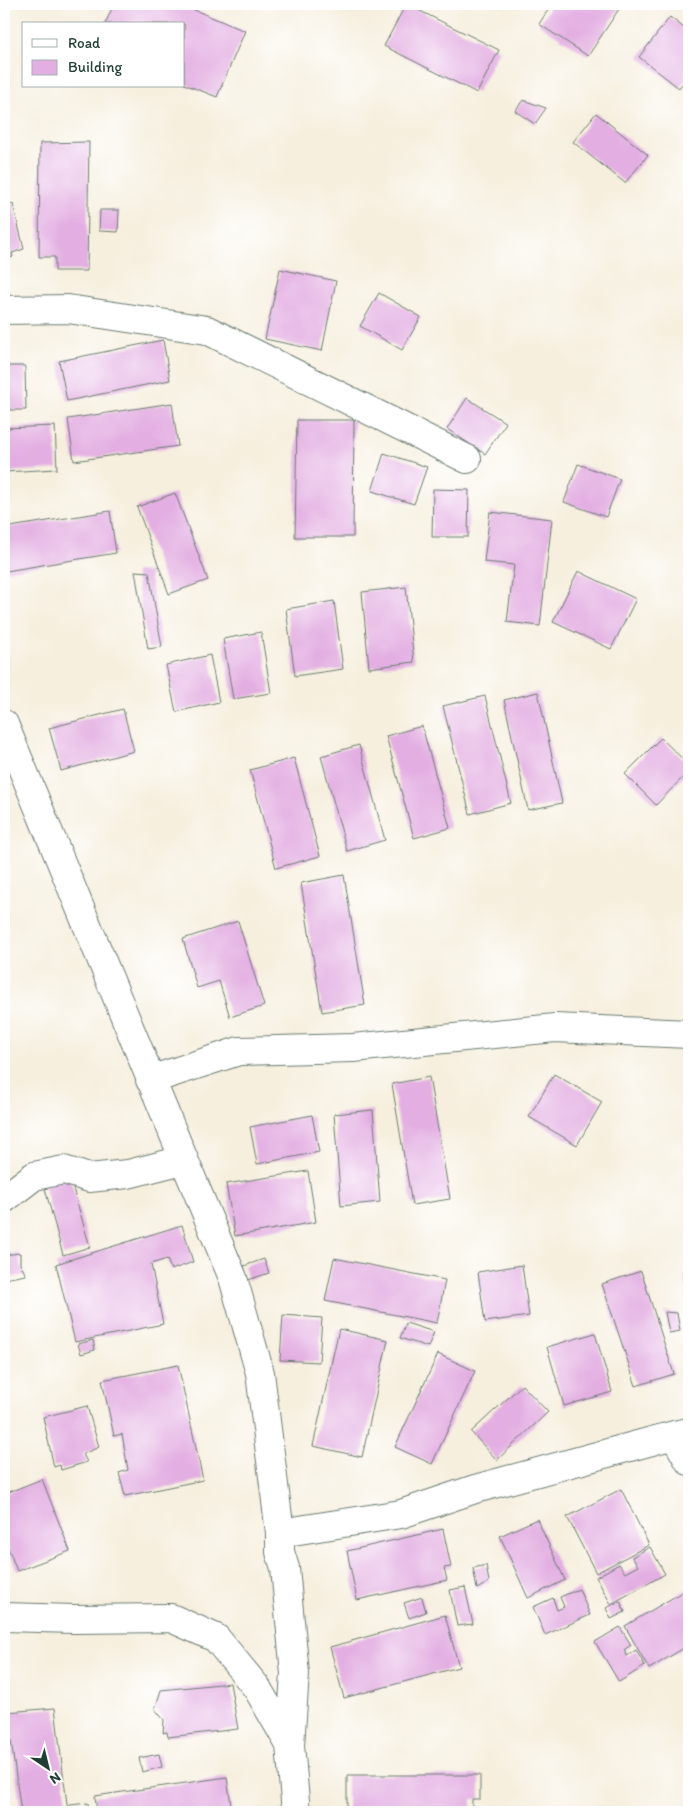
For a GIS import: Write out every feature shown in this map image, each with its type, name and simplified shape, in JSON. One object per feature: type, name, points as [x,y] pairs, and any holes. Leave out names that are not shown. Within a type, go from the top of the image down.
[{"type":"street","points":[[4,310],[68,309],[207,330],[467,459]]},
{"type":"street","points":[[4,724],[233,1278],[260,1374],[280,1533],[280,1552],[285,1568],[295,1674],[290,1745],[296,1812]]},
{"type":"street","points":[[150,1080],[239,1051],[353,1048],[555,1028],[689,1034]]},
{"type":"street","points":[[4,1199],[34,1176],[64,1170],[89,1178],[128,1174],[183,1160]]},
{"type":"street","points":[[280,1533],[402,1514],[475,1489],[682,1433],[689,1461]]},
{"type":"street","points":[[4,1616],[74,1619],[171,1618],[216,1638],[257,1688],[290,1745]]},
{"type":"building","points":[[114,4],[180,4],[245,31],[217,97],[185,84],[185,22],[106,22]]},
{"type":"building","points":[[406,4],[499,50],[477,93],[384,46]]},
{"type":"building","points":[[552,4],[611,4],[619,9],[588,56],[539,24]]},
{"type":"building","points":[[670,17],[689,32],[689,75],[679,88],[639,57]]},
{"type":"building","points":[[523,100],[546,108],[535,124],[515,111]]},
{"type":"building","points":[[596,113],[648,155],[625,183],[573,142]]},
{"type":"building","points":[[89,142],[87,271],[55,271],[55,257],[39,257],[40,143]]},
{"type":"building","points":[[13,204],[24,249],[12,253],[13,257],[4,259],[4,207]]},
{"type":"building","points":[[100,210],[119,210],[118,232],[99,231]]},
{"type":"building","points":[[280,269],[336,281],[322,351],[265,339]]},
{"type":"building","points":[[379,293],[421,317],[402,350],[360,326]]},
{"type":"building","points":[[163,340],[170,380],[67,401],[59,361]]},
{"type":"building","points":[[4,366],[25,366],[26,410],[4,410]]},
{"type":"building","points":[[467,398],[506,423],[485,454],[447,429]]},
{"type":"building","points":[[172,403],[178,446],[74,461],[68,419]]},
{"type":"building","points":[[297,420],[354,420],[353,537],[295,537]]},
{"type":"building","points":[[55,426],[57,469],[4,472],[4,428]]},
{"type":"building","points":[[384,453],[427,467],[414,504],[372,491]]},
{"type":"building","points":[[578,464],[620,479],[606,517],[564,502]]},
{"type":"building","points":[[433,489],[469,490],[468,537],[432,537]]},
{"type":"building","points":[[175,493],[208,580],[169,594],[137,507]]},
{"type":"building","points":[[110,511],[116,553],[6,571],[4,528]]},
{"type":"building","points":[[490,512],[552,519],[540,626],[507,622],[514,565],[484,562]]},
{"type":"building","points":[[135,571],[149,572],[162,647],[148,649]]},
{"type":"building","points":[[578,571],[636,599],[611,649],[553,622]]},
{"type":"building","points":[[406,587],[414,662],[369,668],[362,592]]},
{"type":"building","points":[[334,601],[343,669],[295,676],[286,609]]},
{"type":"building","points":[[261,632],[271,693],[233,699],[223,639]]},
{"type":"building","points":[[210,655],[219,702],[176,712],[166,665]]},
{"type":"building","points":[[538,692],[562,803],[528,810],[504,700]]},
{"type":"building","points":[[485,696],[511,803],[470,814],[443,706]]},
{"type":"building","points":[[123,709],[134,751],[61,771],[49,728]]},
{"type":"building","points":[[422,726],[450,828],[414,838],[386,736]]},
{"type":"building","points":[[661,738],[689,765],[689,771],[656,805],[625,774]]},
{"type":"building","points":[[359,745],[385,840],[347,851],[321,756]]},
{"type":"building","points":[[294,758],[320,856],[276,868],[250,770]]},
{"type":"building","points":[[344,875],[365,1005],[322,1012],[301,883]]},
{"type":"building","points":[[238,921],[264,1006],[230,1017],[219,981],[197,988],[183,939]]},
{"type":"building","points":[[554,1074],[602,1102],[577,1145],[529,1117]]},
{"type":"building","points":[[429,1077],[450,1199],[412,1205],[392,1084]]},
{"type":"building","points":[[373,1110],[380,1202],[341,1206],[334,1114]]},
{"type":"building","points":[[312,1115],[319,1152],[257,1164],[250,1127]]},
{"type":"building","points":[[308,1171],[316,1222],[235,1236],[226,1184]]},
{"type":"building","points":[[70,1178],[90,1247],[63,1255],[44,1185]]},
{"type":"building","points":[[182,1225],[193,1262],[171,1270],[167,1259],[151,1264],[163,1324],[75,1342],[56,1264]]},
{"type":"building","points":[[20,1253],[20,1264],[26,1275],[4,1279],[4,1255]]},
{"type":"building","points":[[334,1258],[445,1280],[437,1323],[325,1301]]},
{"type":"building","points":[[264,1259],[269,1273],[248,1280],[244,1266]]},
{"type":"building","points":[[522,1265],[529,1316],[485,1322],[478,1272]]},
{"type":"building","points":[[641,1271],[674,1374],[636,1386],[602,1284]]},
{"type":"building","points":[[689,1274],[689,1297],[688,1297],[684,1275]]},
{"type":"building","points":[[665,1312],[677,1313],[680,1331],[669,1333]]},
{"type":"building","points":[[283,1315],[322,1318],[319,1362],[280,1360]]},
{"type":"building","points":[[406,1323],[434,1332],[428,1347],[400,1338]]},
{"type":"building","points":[[339,1329],[388,1340],[362,1457],[313,1446]]},
{"type":"building","points":[[595,1333],[612,1392],[564,1406],[547,1347]]},
{"type":"building","points":[[93,1340],[95,1350],[81,1354],[78,1344]]},
{"type":"building","points":[[438,1354],[475,1371],[432,1464],[395,1447]]},
{"type":"building","points":[[178,1365],[203,1480],[125,1496],[119,1473],[128,1470],[122,1434],[114,1436],[102,1380]]},
{"type":"building","points":[[522,1385],[548,1412],[497,1460],[471,1432]]},
{"type":"building","points":[[87,1406],[99,1447],[83,1454],[87,1462],[61,1470],[60,1465],[54,1467],[43,1417]]},
{"type":"building","points":[[42,1479],[70,1551],[17,1571],[4,1537],[4,1494]]},
{"type":"building","points":[[621,1489],[649,1545],[596,1573],[567,1517]]},
{"type":"building","points":[[537,1519],[565,1580],[528,1598],[500,1536]]},
{"type":"building","points":[[443,1529],[451,1567],[444,1568],[447,1580],[357,1600],[347,1551]]},
{"type":"building","points":[[650,1547],[665,1574],[611,1604],[596,1577],[619,1564],[625,1573],[638,1566],[632,1557]]},
{"type":"building","points":[[486,1565],[489,1582],[477,1589],[473,1568]]},
{"type":"building","points":[[465,1587],[473,1624],[457,1626],[450,1590]]},
{"type":"building","points":[[689,1588],[689,1645],[649,1669],[625,1626]]},
{"type":"building","points":[[579,1589],[590,1615],[545,1635],[533,1607],[553,1598],[557,1610],[564,1607],[560,1597]]},
{"type":"building","points":[[422,1597],[426,1612],[409,1618],[404,1603]]},
{"type":"building","points":[[620,1601],[625,1612],[611,1619],[606,1608]]},
{"type":"building","points":[[445,1615],[459,1667],[344,1698],[330,1647]]},
{"type":"building","points":[[620,1627],[631,1645],[624,1650],[627,1656],[636,1650],[645,1666],[619,1682],[595,1642]]},
{"type":"building","points":[[230,1683],[238,1729],[168,1737],[167,1732],[163,1733],[164,1720],[155,1709],[161,1690]]},
{"type":"building","points":[[55,1708],[68,1812],[21,1812],[7,1712]]},
{"type":"building","points":[[159,1754],[162,1767],[142,1772],[139,1758]]},
{"type":"building","points":[[347,1775],[480,1775],[480,1799],[472,1799],[472,1812],[347,1812]]},
{"type":"building","points":[[227,1777],[232,1812],[97,1812],[95,1796]]},
{"type":"building","points":[[88,1803],[89,1812],[71,1812],[70,1805]]}]
